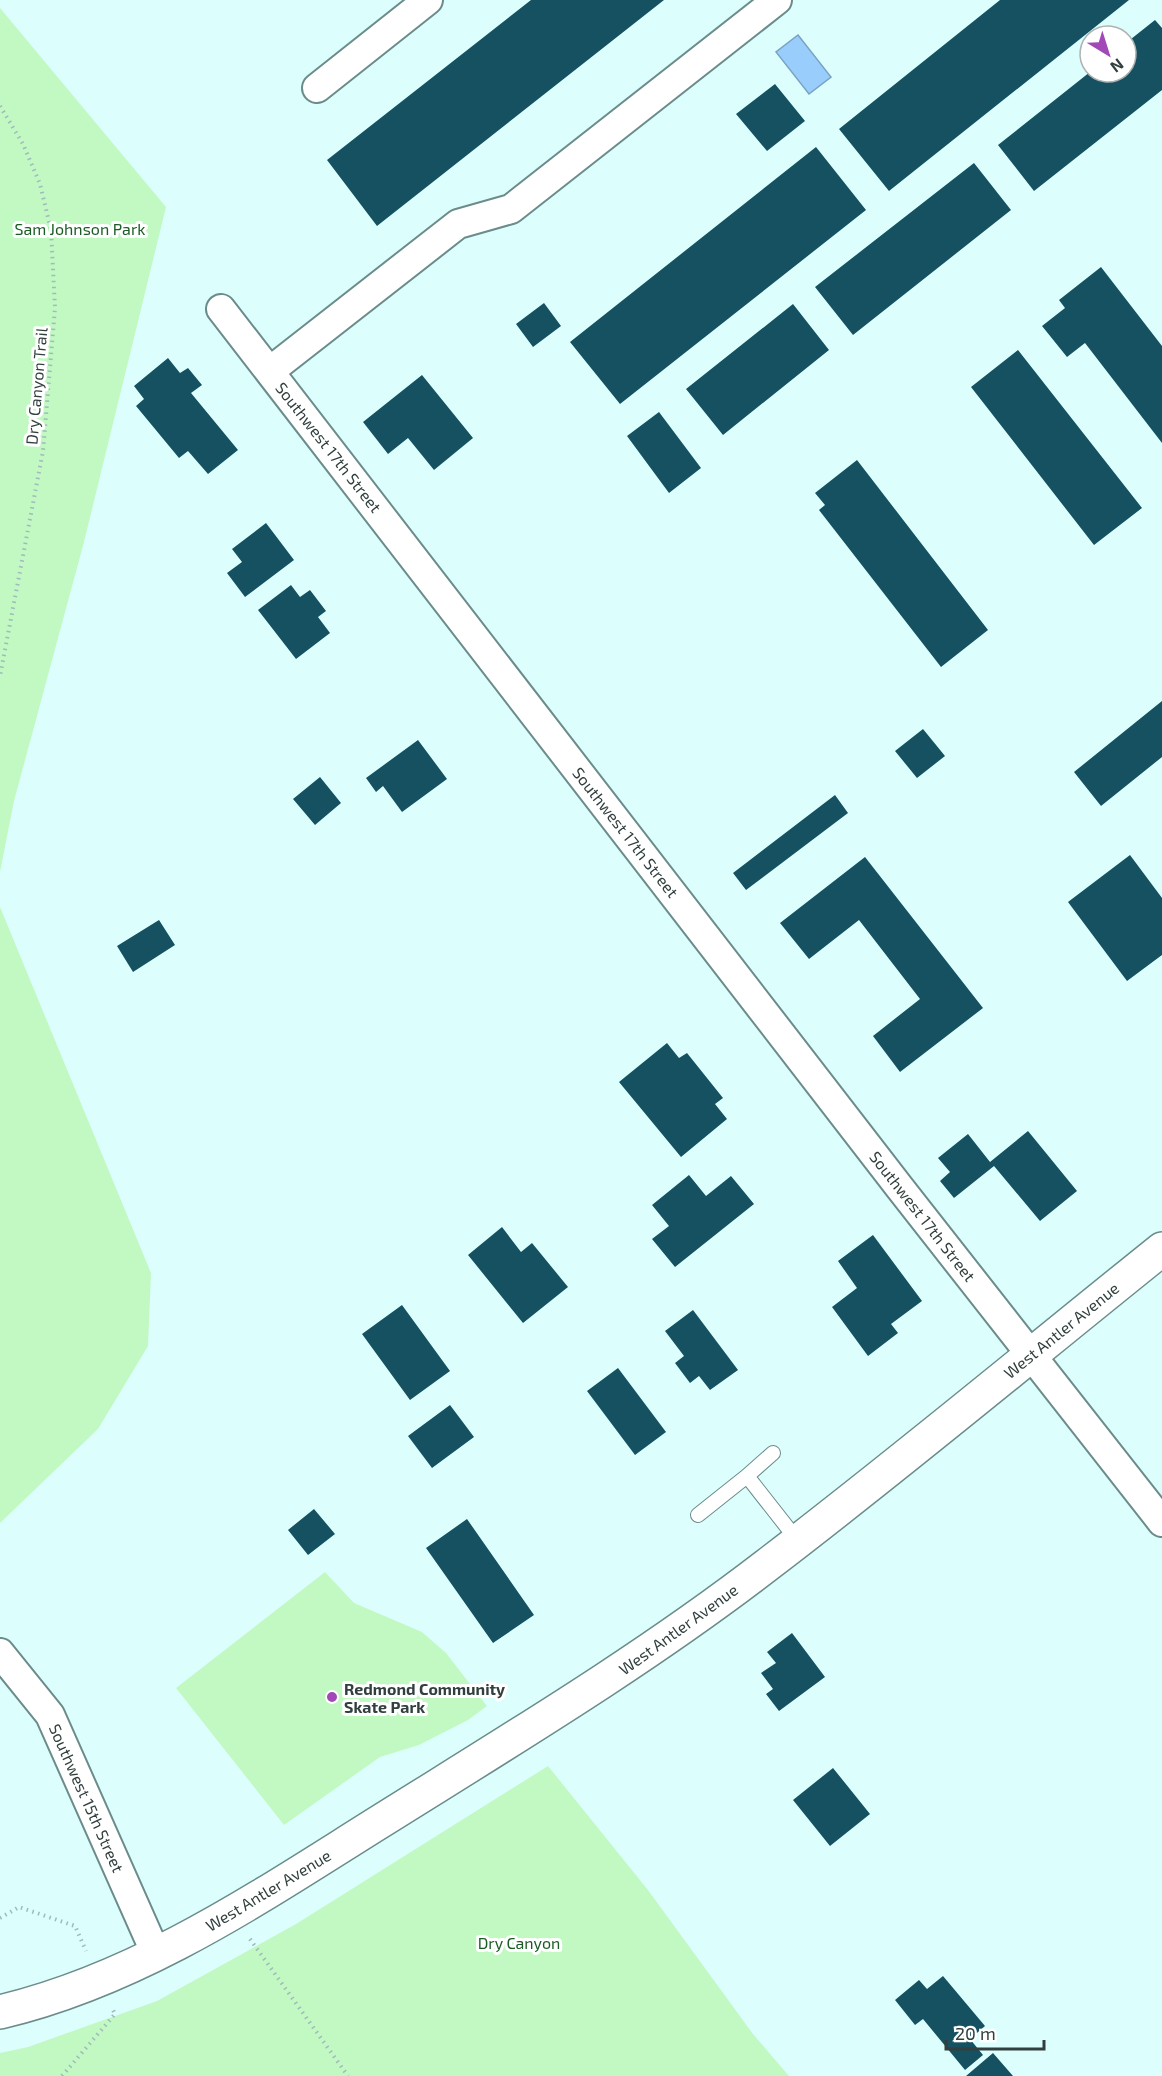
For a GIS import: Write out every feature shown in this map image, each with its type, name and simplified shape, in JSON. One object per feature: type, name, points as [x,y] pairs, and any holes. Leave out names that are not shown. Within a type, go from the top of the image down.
[{"type":"street","points":[[317,88],[428,0]]},
{"type":"street","points":[[270,371],[458,224],[511,209],[777,0]]},
{"type":"street","name":"Southwest 17th Street","points":[[221,309],[900,1188],[1162,1522]]},
{"type":"street","name":"West Antler Avenue","points":[[0,2012],[48,2000],[156,1954],[232,1914],[618,1672],[798,1541],[1162,1249]]},
{"type":"street","name":"Southwest 15th Street","points":[[0,1653],[50,1715],[156,1954]]},
{"type":"lane","points":[[698,1515],[773,1453]]},
{"type":"lane","points":[[747,1476],[798,1541]]},
{"type":"path","name":"Dry Canyon Trail","points":[[0,106],[23,144],[40,184],[51,231],[55,308],[43,451],[0,676]]},
{"type":"path","points":[[232,1914],[348,2076]]},
{"type":"green space","name":"Sam Johnson Park","points":[[0,8],[166,207],[84,542],[14,801],[0,872]]},
{"type":"green space","points":[[0,907],[151,1273],[148,1346],[98,1429],[0,1523]]},
{"type":"green space","name":"Redmond Community Skate Park","points":[[325,1572],[354,1603],[422,1632],[446,1653],[487,1706],[468,1720],[419,1745],[380,1757],[284,1825],[176,1688]]},
{"type":"green space","name":"Dry Canyon","points":[[548,1766],[648,1890],[753,2034],[789,2076],[0,2076],[0,2053],[28,2047],[157,2001],[296,1924]]},
{"type":"water","points":[[798,35],[831,77],[809,94],[776,52]]},
{"type":"building","points":[[531,0],[664,0],[377,226],[327,160]]},
{"type":"building","points":[[1000,0],[1129,0],[1099,24],[1078,24],[1078,41],[889,191],[839,129]]},
{"type":"building","points":[[1155,20],[1162,28],[1162,90],[1034,191],[998,145],[1078,82],[1078,84],[1138,84],[1138,33]]},
{"type":"building","points":[[775,84],[805,121],[767,151],[736,114]]},
{"type":"building","points":[[816,147],[866,210],[620,404],[570,342]]},
{"type":"building","points":[[974,163],[1011,210],[853,335],[815,287]]},
{"type":"building","points":[[1101,267],[1162,346],[1162,443],[1085,343],[1067,357],[1042,326],[1065,308],[1059,300]]},
{"type":"building","points":[[544,303],[561,326],[533,347],[516,324]]},
{"type":"building","points":[[793,304],[829,350],[723,435],[686,389]]},
{"type":"building","points":[[1018,350],[1142,508],[1094,545],[971,387]]},
{"type":"building","points":[[168,358],[180,373],[188,368],[202,385],[191,393],[238,450],[208,474],[188,451],[179,458],[136,406],[144,399],[134,386]]},
{"type":"building","points":[[422,375],[473,438],[434,470],[408,438],[388,454],[363,422]]},
{"type":"building","points":[[659,412],[701,468],[669,493],[627,436]]},
{"type":"building","points":[[857,460],[988,630],[941,667],[819,510],[825,505],[815,493]]},
{"type":"building","points":[[266,523],[294,560],[245,597],[227,573],[242,562],[232,549]]},
{"type":"building","points":[[291,585],[300,597],[310,590],[326,611],[318,617],[330,633],[296,659],[258,610]]},
{"type":"building","points":[[1162,701],[1162,757],[1101,806],[1074,772]]},
{"type":"building","points":[[923,729],[945,756],[917,778],[895,751]]},
{"type":"building","points":[[418,740],[447,779],[402,812],[383,786],[376,792],[366,778]]},
{"type":"building","points":[[320,777],[341,803],[315,825],[293,799]]},
{"type":"building","points":[[835,795],[848,813],[746,890],[733,873]]},
{"type":"building","points":[[1130,855],[1162,898],[1162,955],[1127,981],[1068,902]]},
{"type":"building","points":[[865,857],[983,1008],[900,1072],[873,1036],[920,999],[859,920],[809,959],[780,923]]},
{"type":"building","points":[[159,920],[175,945],[133,972],[117,946]]},
{"type":"building","points":[[667,1043],[679,1058],[687,1053],[723,1098],[715,1104],[727,1119],[681,1157],[619,1082]]},
{"type":"building","points":[[1028,1131],[1077,1191],[1040,1221],[994,1166],[954,1198],[940,1181],[950,1172],[938,1158],[968,1134],[990,1162]]},
{"type":"building","points":[[689,1175],[706,1196],[731,1176],[754,1204],[675,1267],[652,1239],[669,1226],[652,1205]]},
{"type":"building","points":[[502,1227],[521,1252],[532,1243],[568,1287],[523,1323],[468,1255]]},
{"type":"building","points":[[873,1235],[922,1301],[891,1324],[898,1333],[868,1356],[832,1307],[857,1288],[838,1261]]},
{"type":"building","points":[[402,1305],[450,1371],[410,1400],[362,1334]]},
{"type":"building","points":[[693,1310],[738,1370],[710,1390],[699,1376],[690,1383],[675,1363],[684,1356],[665,1331]]},
{"type":"building","points":[[618,1368],[666,1432],[635,1455],[587,1391]]},
{"type":"building","points":[[450,1405],[474,1437],[432,1468],[408,1436]]},
{"type":"building","points":[[314,1509],[335,1534],[308,1555],[288,1530]]},
{"type":"building","points":[[467,1519],[534,1615],[493,1643],[426,1548]]},
{"type":"building","points":[[792,1633],[825,1677],[779,1711],[766,1694],[773,1689],[761,1673],[776,1663],[767,1652]]},
{"type":"building","points":[[833,1768],[870,1814],[830,1846],[793,1800]]},
{"type":"building","points":[[943,1976],[985,2026],[970,2039],[983,2055],[965,2070],[923,2019],[915,2025],[895,2000],[919,1980],[927,1989]]},
{"type":"building","points":[[993,2053],[1013,2076],[966,2076]]},
{"type":"place","name":"Redmond Community Skate Park","points":[[332,1697]]}]
